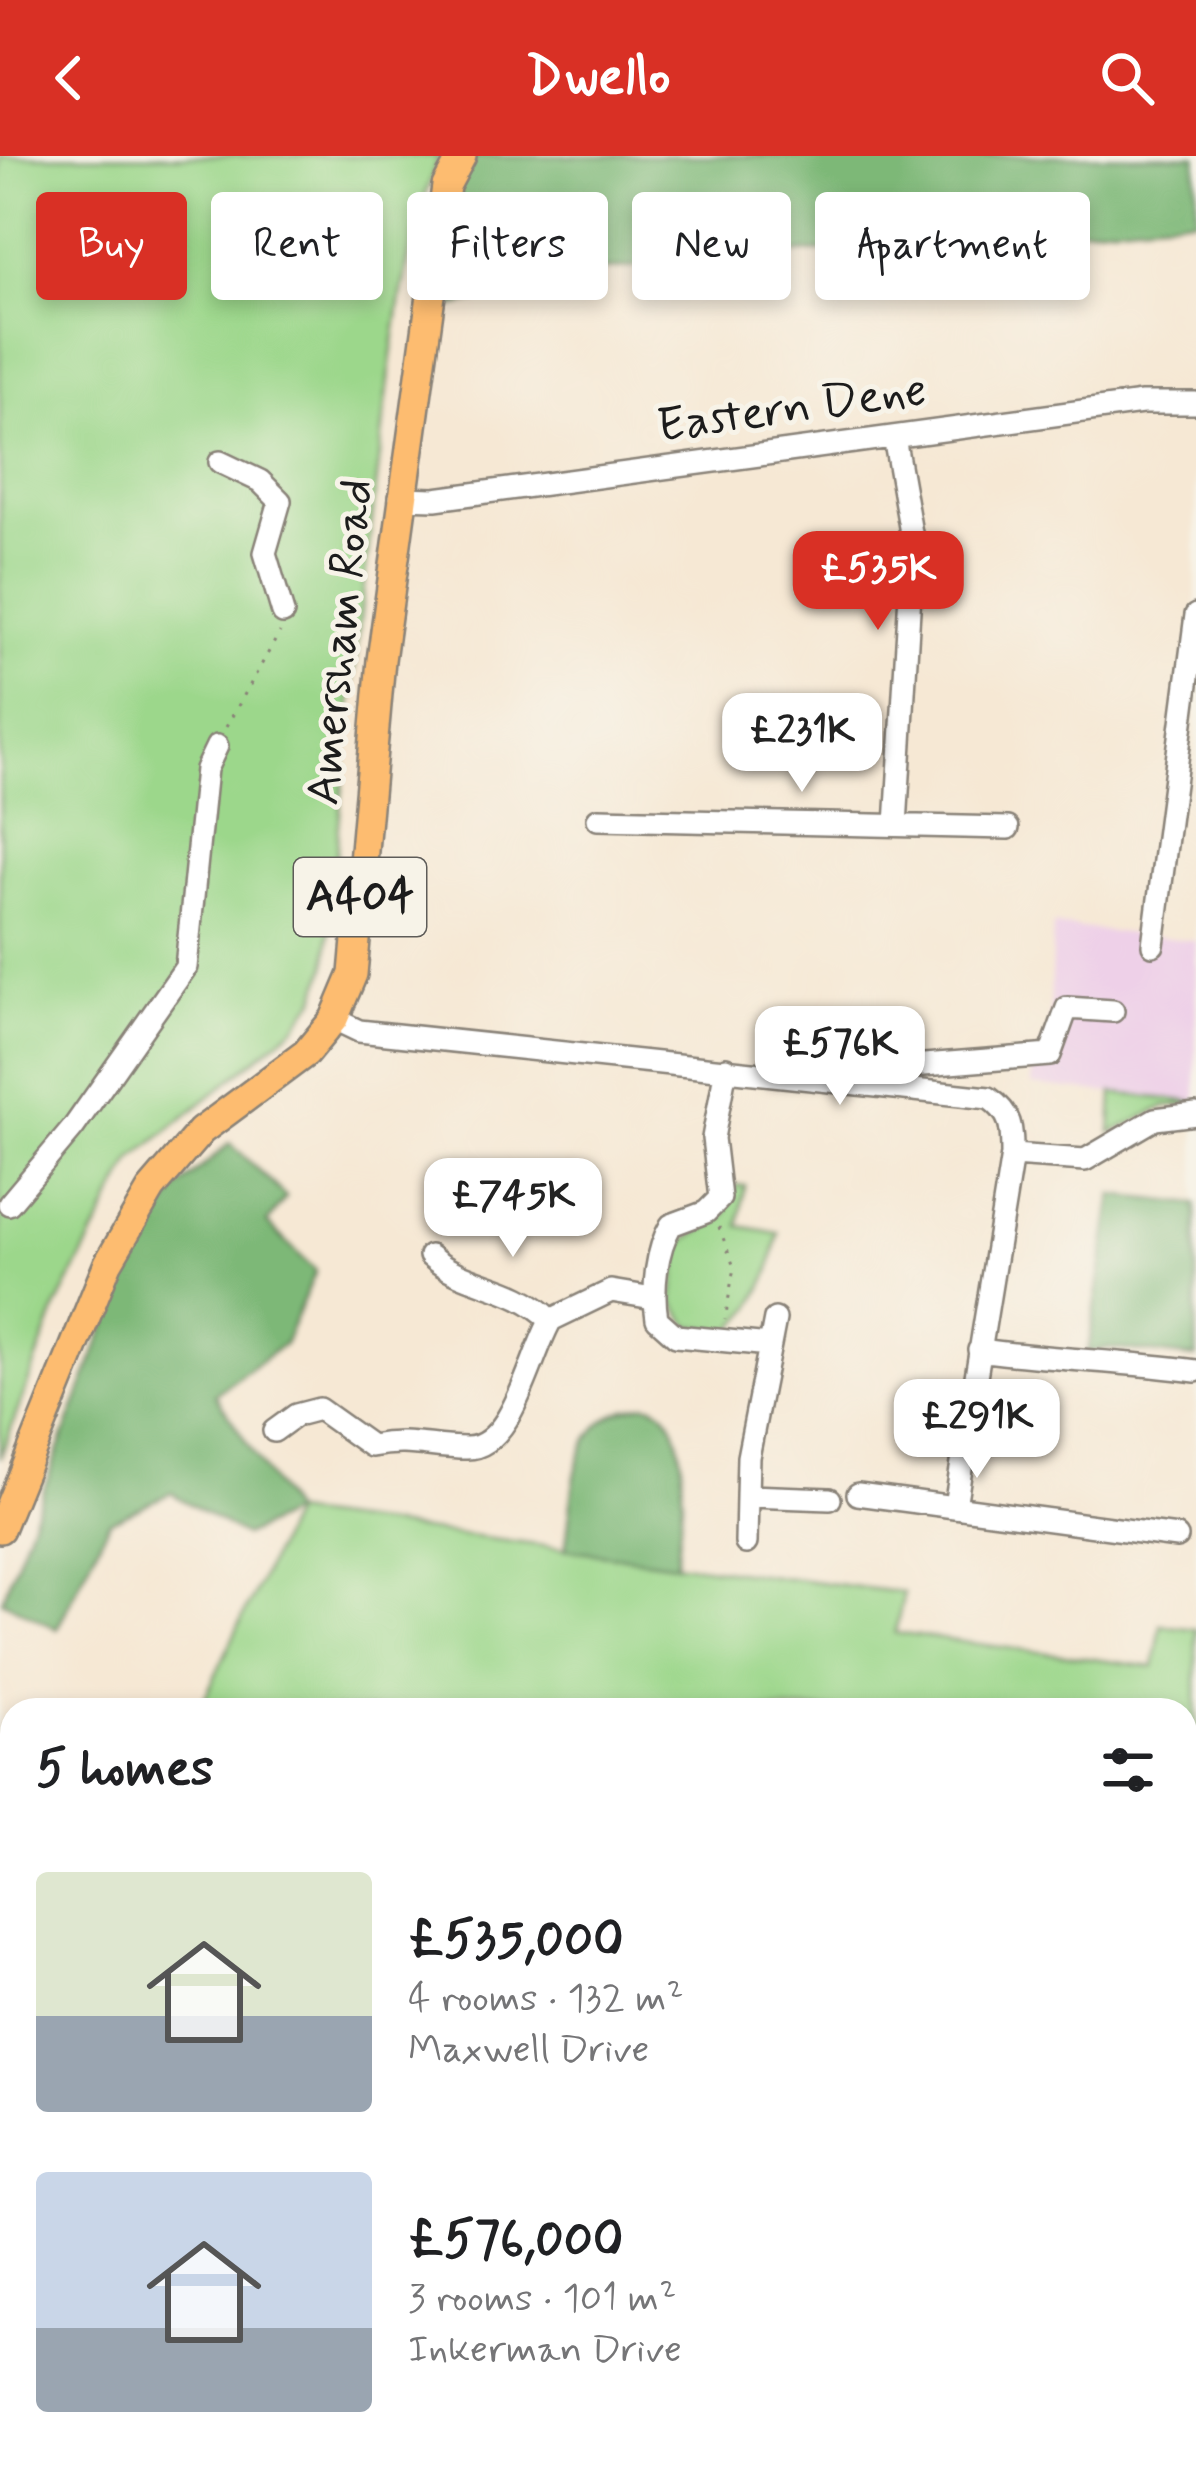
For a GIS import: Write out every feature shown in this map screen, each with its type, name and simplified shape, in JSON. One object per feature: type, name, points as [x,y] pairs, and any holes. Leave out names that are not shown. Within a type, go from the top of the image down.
[{"type":"main road","name":"Amersham Road","points":[[0,1529],[108,1263],[152,1188],[201,1131],[306,1053],[334,1019],[353,974],[400,498],[446,186],[462,156]]},
{"type":"street","name":"Eastern Dene","points":[[400,498],[435,499],[1142,403],[1196,404]]},
{"type":"street","points":[[894,437],[913,544],[896,825]]},
{"type":"street","points":[[220,462],[260,481],[280,501],[266,553],[283,613]]},
{"type":"street","points":[[1153,945],[1196,615]]},
{"type":"street","points":[[9,1204],[73,1128],[186,967],[206,769],[217,746]]},
{"type":"street","points":[[598,819],[1008,828]]},
{"type":"street","points":[[883,1084],[899,1067],[1050,1055],[1067,1008],[1113,1011]]},
{"type":"street","points":[[334,1019],[358,1030],[989,1098],[1012,1124],[1012,1155],[955,1506]]},
{"type":"street","points":[[726,1068],[713,1138],[720,1198],[706,1213],[671,1225],[653,1298],[656,1319],[666,1332],[770,1345]]},
{"type":"street","points":[[1012,1155],[1085,1160],[1155,1119],[1196,1114]]},
{"type":"street","points":[[430,1256],[450,1274],[495,1283],[534,1303],[551,1320]]},
{"type":"street","points":[[274,1431],[296,1415],[319,1409],[371,1446],[406,1438],[470,1449],[489,1443],[506,1425],[551,1320],[611,1291],[653,1298]]},
{"type":"street","points":[[746,1543],[748,1457],[775,1319]]},
{"type":"street","points":[[979,1350],[1090,1365],[1114,1360],[1196,1370]]},
{"type":"street","points":[[858,1494],[1177,1538]]},
{"type":"street","points":[[746,1496],[830,1498]]},
{"type":"path","points":[[217,746],[283,628],[283,613]]},
{"type":"path","points":[[706,1213],[717,1224],[734,1267],[724,1303],[727,1340]]},
{"type":"shaded area","points":[[1053,925],[1196,941],[1196,1102],[1032,1085],[1033,1066],[1048,1065]]},
{"type":"green space","points":[[0,156],[439,156],[426,192],[407,192],[407,266],[355,661],[327,964],[316,998],[296,1026],[133,1159],[57,1306],[0,1458]]},
{"type":"green space","points":[[476,156],[1196,156],[1196,218],[1090,227],[1090,192],[815,192],[815,251],[791,254],[791,192],[632,192],[632,267],[608,270],[608,192],[458,192]]},
{"type":"green space","points":[[1113,1093],[1196,1104],[1166,1106],[1111,1133]]},
{"type":"green space","points":[[230,1143],[286,1197],[267,1223],[316,1271],[284,1344],[215,1394],[292,1513],[244,1536],[171,1493],[109,1522],[57,1629],[2,1600],[125,1274],[175,1191]]},
{"type":"green space","points":[[736,1185],[745,1186],[739,1226],[779,1233],[769,1273],[752,1308],[731,1331],[690,1326],[673,1301],[680,1244],[725,1215]]},
{"type":"green space","points":[[1113,1195],[1196,1204],[1196,1358],[1108,1348],[1088,1352]]},
{"type":"green space","points":[[646,1404],[663,1412],[680,1448],[682,1499],[676,1564],[565,1549],[575,1478],[589,1438],[620,1411]]},
{"type":"green space","points":[[292,1513],[904,1593],[895,1633],[1154,1667],[1161,1625],[1196,1629],[1196,1698],[205,1698]]}]
